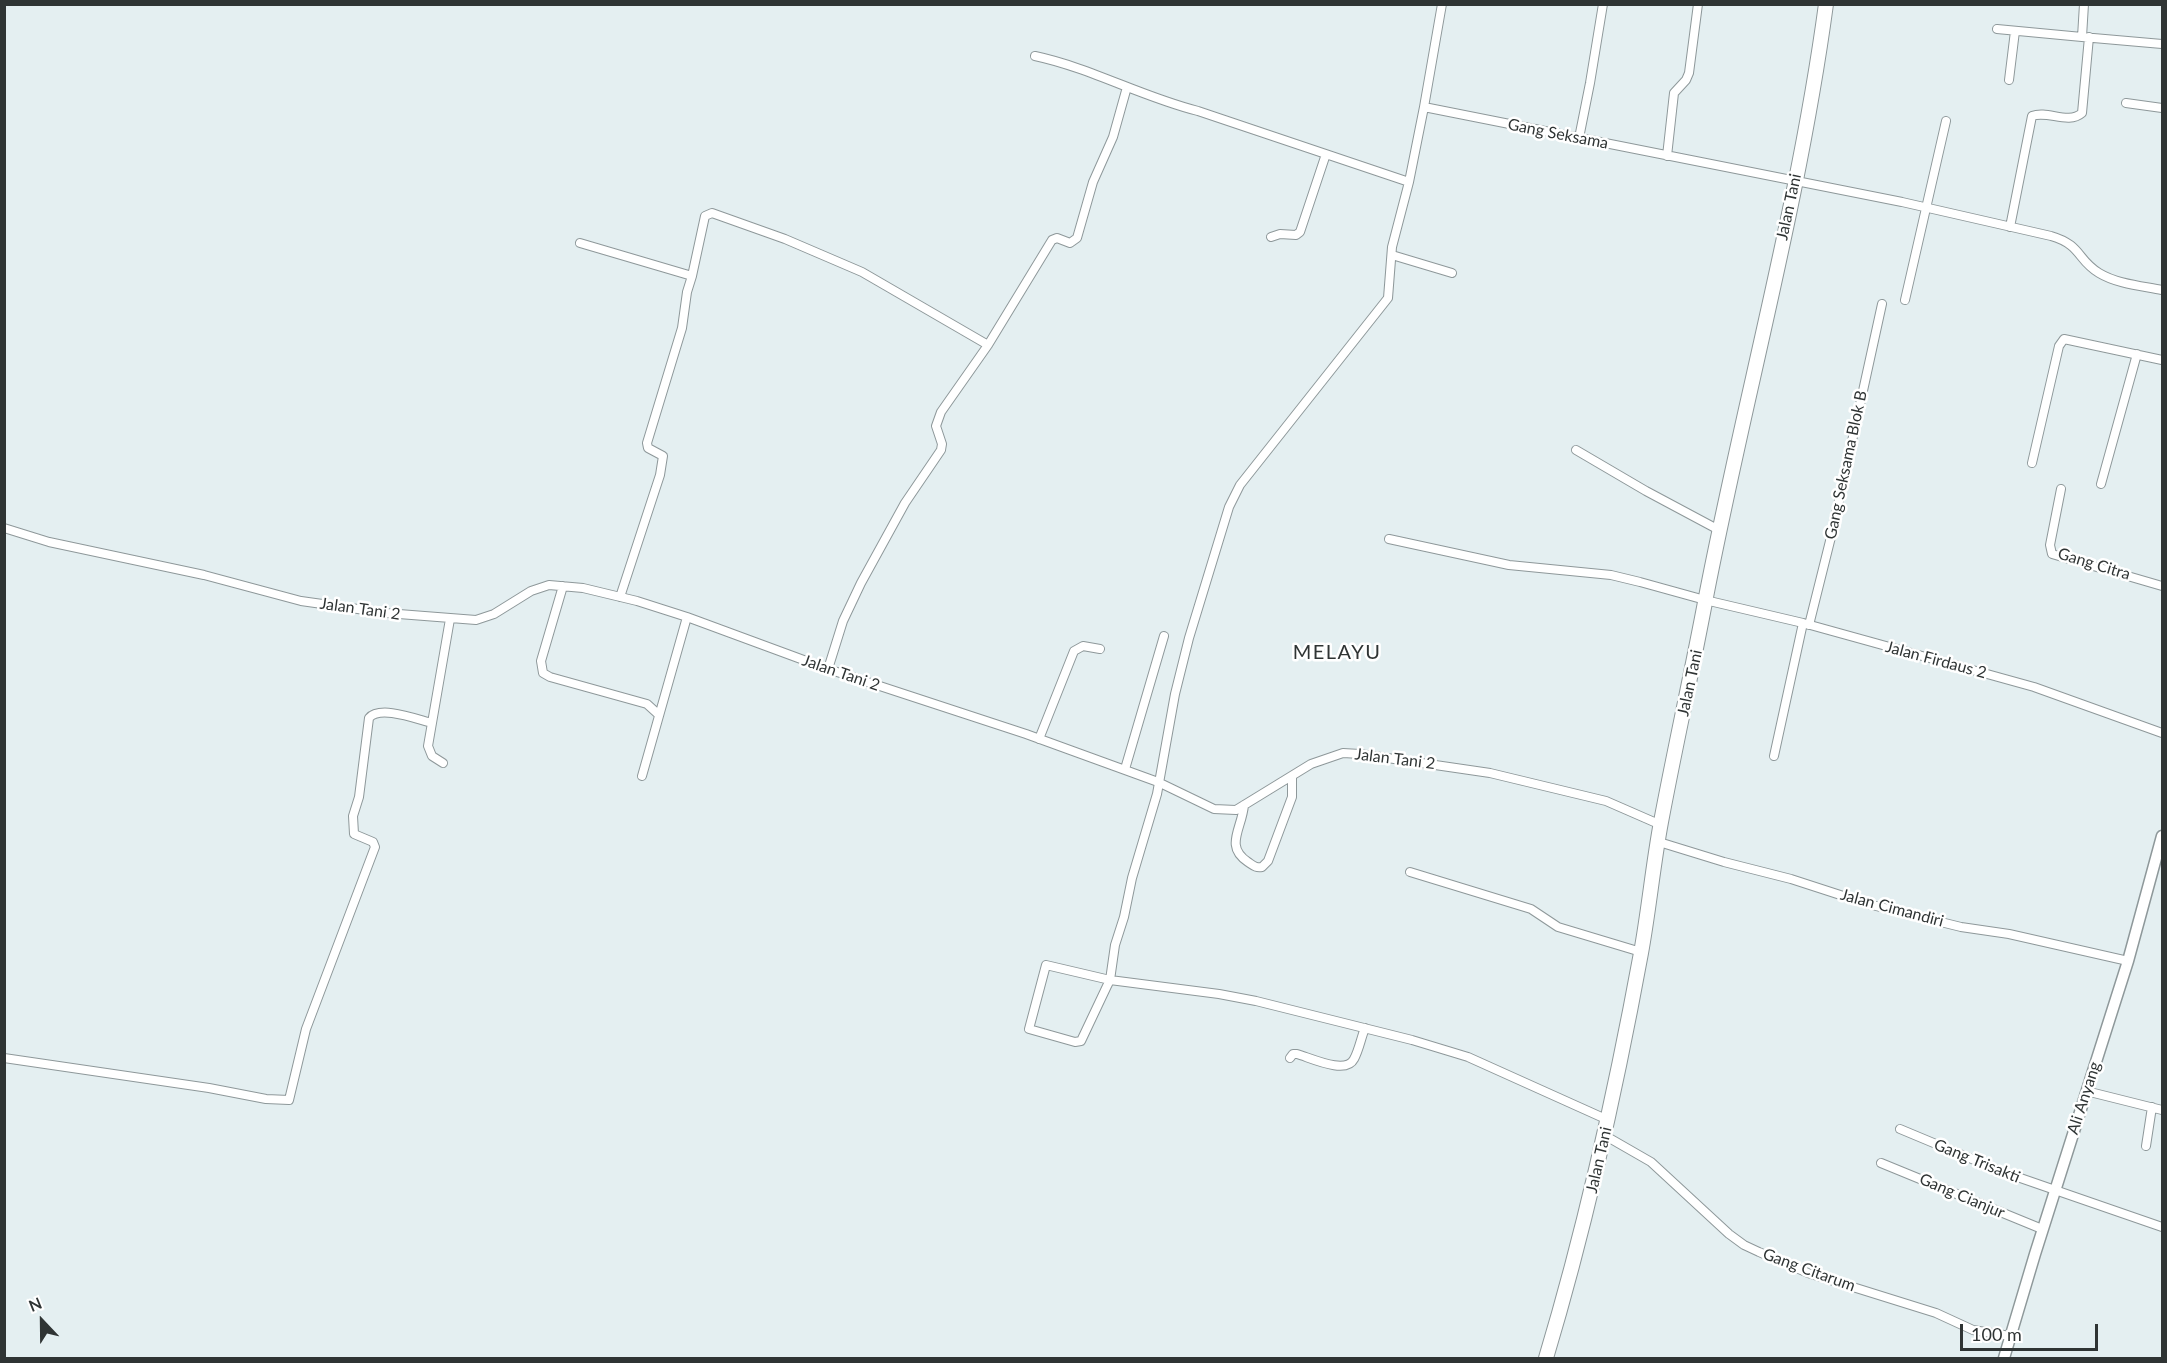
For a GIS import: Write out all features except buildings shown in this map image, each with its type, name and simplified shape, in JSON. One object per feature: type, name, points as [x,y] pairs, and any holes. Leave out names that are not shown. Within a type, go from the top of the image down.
[{"type":"highway","name":"Jalan Tani","points":[[1546,1359],[1563,1302],[1608,1120],[1641,952],[1661,825],[1733,458],[1795,181],[1826,4]]},
{"type":"street","points":[[1442,4],[1424,107],[1392,255],[1388,298],[1240,485],[1229,507],[1181,671],[1157,794],[1132,878],[1124,917],[1114,945],[1110,980],[1081,1041],[1075,1042],[1029,1029],[1047,965],[1110,980],[1219,994],[1365,1028],[1468,1058],[1608,1120]]},
{"type":"street","points":[[1579,138],[1603,4]]},
{"type":"street","points":[[1667,156],[1674,93],[1689,73],[1698,4]]},
{"type":"street","points":[[2010,227],[2032,116],[2038,114],[2073,118],[2082,113],[2086,37],[2084,4]]},
{"type":"street","points":[[1997,29],[2163,44]]},
{"type":"street","points":[[2009,80],[2015,31]]},
{"type":"street","points":[[1035,56],[1068,64],[1175,105],[1409,182]]},
{"type":"street","points":[[828,669],[843,621],[861,583],[905,502],[941,450],[942,444],[936,431],[937,420],[988,345],[1052,240],[1057,238],[1073,243],[1077,238],[1093,182],[1113,137],[1127,87]]},
{"type":"street","points":[[2126,103],[2163,108]]},
{"type":"street","name":"Gang Seksama","points":[[1424,107],[1928,208],[2067,241],[2091,267],[2110,278],[2163,290]]},
{"type":"street","points":[[1905,300],[1928,208],[1946,121]]},
{"type":"street","points":[[1271,237],[1280,234],[1296,235],[1300,232],[1326,154]]},
{"type":"street","points":[[620,597],[661,468],[663,456],[648,448],[647,442],[682,328],[687,292],[705,216],[712,213],[785,239],[861,272],[988,345]]},
{"type":"street","points":[[580,243],[692,276]]},
{"type":"street","points":[[1392,255],[1452,273]]},
{"type":"street","name":"Gang Seksama Blok B","points":[[1774,756],[1806,624],[1831,537],[1882,304]]},
{"type":"street","points":[[2032,463],[2060,342],[2068,339],[2163,360]]},
{"type":"street","points":[[2101,484],[2137,354]]},
{"type":"street","points":[[1576,450],[1719,530]]},
{"type":"street","name":"Gang Citra","points":[[2061,489],[2051,539],[2052,554],[2163,586]]},
{"type":"street","name":"Jalan Tani 2","points":[[4,528],[49,542],[204,575],[301,601],[386,613],[476,620],[494,614],[531,591],[549,585],[583,588],[687,617],[828,669],[1039,739],[1158,782],[1214,809],[1236,810],[1301,770],[1343,753],[1490,773],[1606,801],[1661,825]]},
{"type":"street","name":"Jalan Firdaus 2","points":[[1389,538],[1509,565],[1611,574],[1705,600],[1806,624],[2034,687],[2163,733]]},
{"type":"street","points":[[563,586],[541,661],[543,673],[549,677],[646,704],[658,714]]},
{"type":"street","points":[[642,776],[687,617]]},
{"type":"street","points":[[443,763],[432,756],[428,746],[450,619]]},
{"type":"street","points":[[1125,770],[1164,636]]},
{"type":"street","points":[[1039,739],[1074,651],[1083,646],[1100,649]]},
{"type":"street","points":[[4,1058],[209,1088],[266,1099],[289,1100],[306,1029],[375,847],[373,842],[354,834],[352,824],[359,797],[369,718],[373,713],[384,712],[432,723]]},
{"type":"street","points":[[1244,805],[1235,842],[1236,850],[1239,856],[1257,868],[1262,867],[1268,861],[1292,797],[1292,776]]},
{"type":"street","name":"Ali Anyang","points":[[2004,1359],[2042,1229],[2128,960],[2163,836]]},
{"type":"street","name":"Jalan Cimandiri","points":[[1659,842],[1791,879],[1868,904],[1961,927],[2009,934],[2128,960]]},
{"type":"street","points":[[1410,872],[1532,909],[1558,927],[1641,952]]},
{"type":"street","points":[[1290,1058],[1293,1054],[1297,1054],[1342,1067],[1350,1065],[1354,1060],[1365,1028]]},
{"type":"street","points":[[2086,1091],[2163,1110]]},
{"type":"street","points":[[2146,1146],[2152,1107]]},
{"type":"street","name":"Gang Trisakti","points":[[1900,1129],[2004,1172],[2163,1227]]},
{"type":"street","name":"Gang Citarum","points":[[1604,1135],[1651,1162],[1729,1234],[1751,1248],[1808,1273],[1936,1313],[1973,1330],[2010,1336]]},
{"type":"street","name":"Gang Cianjur","points":[[1881,1163],[2042,1229]]},
{"type":"district","name":"MELAYU","points":[[1337,653]]}]
